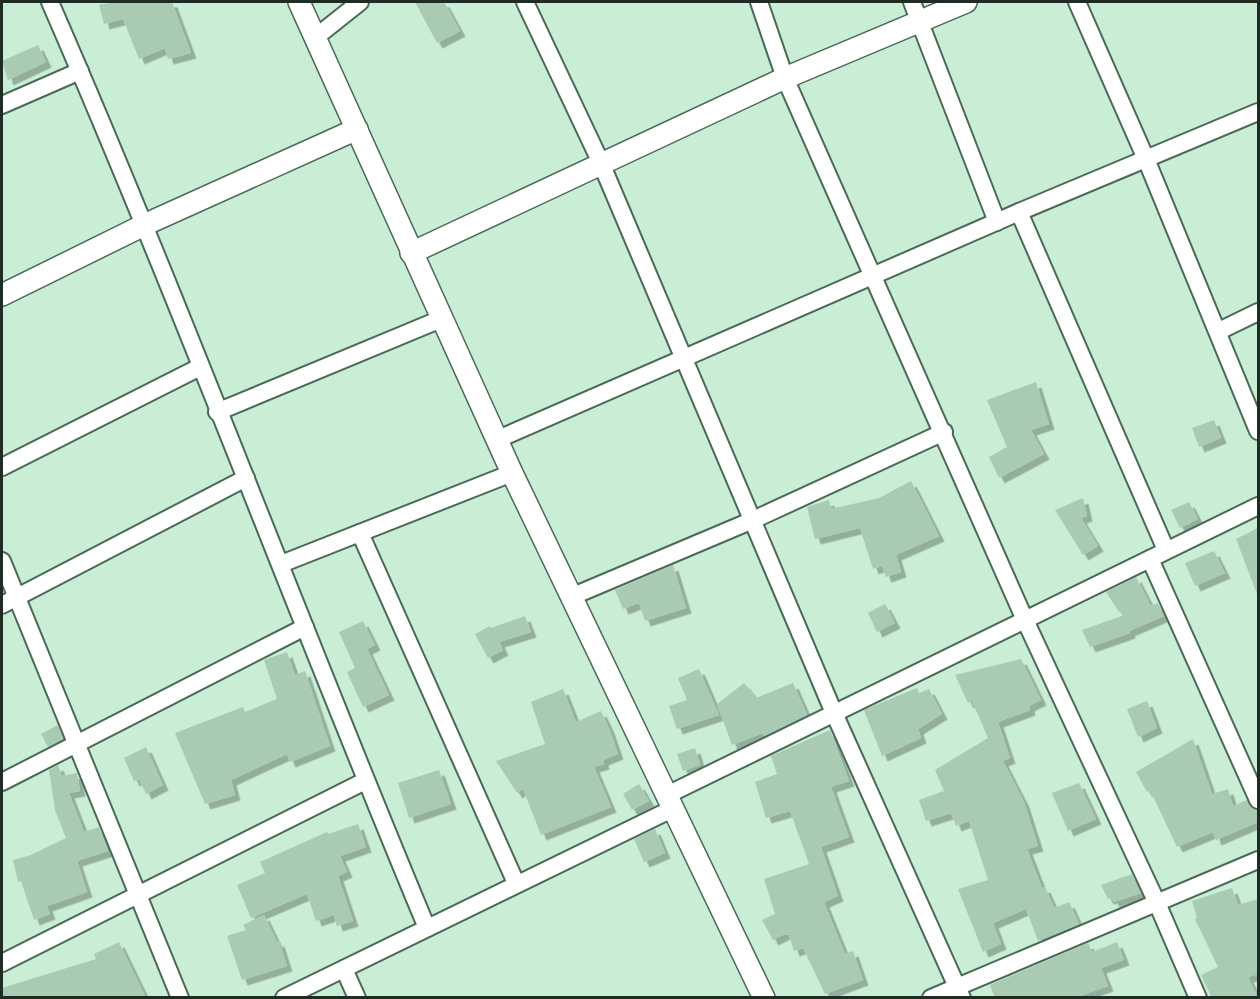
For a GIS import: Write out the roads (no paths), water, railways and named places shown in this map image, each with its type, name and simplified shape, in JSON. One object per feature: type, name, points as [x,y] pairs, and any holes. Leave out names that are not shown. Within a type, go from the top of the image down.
[{"type":"street","points":[[50,2],[144,225],[281,564],[365,781],[427,928]]},
{"type":"street","points":[[299,2],[496,440],[573,596],[764,998]]},
{"type":"street","points":[[316,37],[360,2]]},
{"type":"street","points":[[525,2],[601,164],[834,713],[959,992]]},
{"type":"street","points":[[759,2],[785,78],[875,276],[1025,620],[1157,903],[1198,998]]},
{"type":"street","points":[[912,2],[997,222]]},
{"type":"street","points":[[411,253],[785,78],[966,2]]},
{"type":"street","points":[[1077,2],[1219,331],[1258,431]]},
{"type":"street","points":[[2,105],[80,71]]},
{"type":"street","points":[[496,440],[682,357],[1258,112]]},
{"type":"street","points":[[2,295],[144,225],[357,129]]},
{"type":"street","points":[[1019,212],[1166,550]]},
{"type":"street","points":[[1219,331],[1258,312]]},
{"type":"street","points":[[218,412],[441,320]]},
{"type":"street","points":[[2,467],[200,368]]},
{"type":"street","points":[[573,596],[753,520],[944,432]]},
{"type":"street","points":[[281,564],[512,473]]},
{"type":"street","points":[[2,605],[246,478]]},
{"type":"street","points":[[284,998],[516,883],[834,713],[1258,506]]},
{"type":"street","points":[[360,533],[516,883]]},
{"type":"street","points":[[1150,559],[1258,800]]},
{"type":"street","points":[[2,561],[135,894],[180,998]]},
{"type":"street","points":[[2,782],[77,746],[305,627]]},
{"type":"street","points":[[2,963],[135,894],[365,781]]},
{"type":"street","points":[[931,998],[959,992],[1258,860]]},
{"type":"street","points":[[344,969],[357,998]]}]
